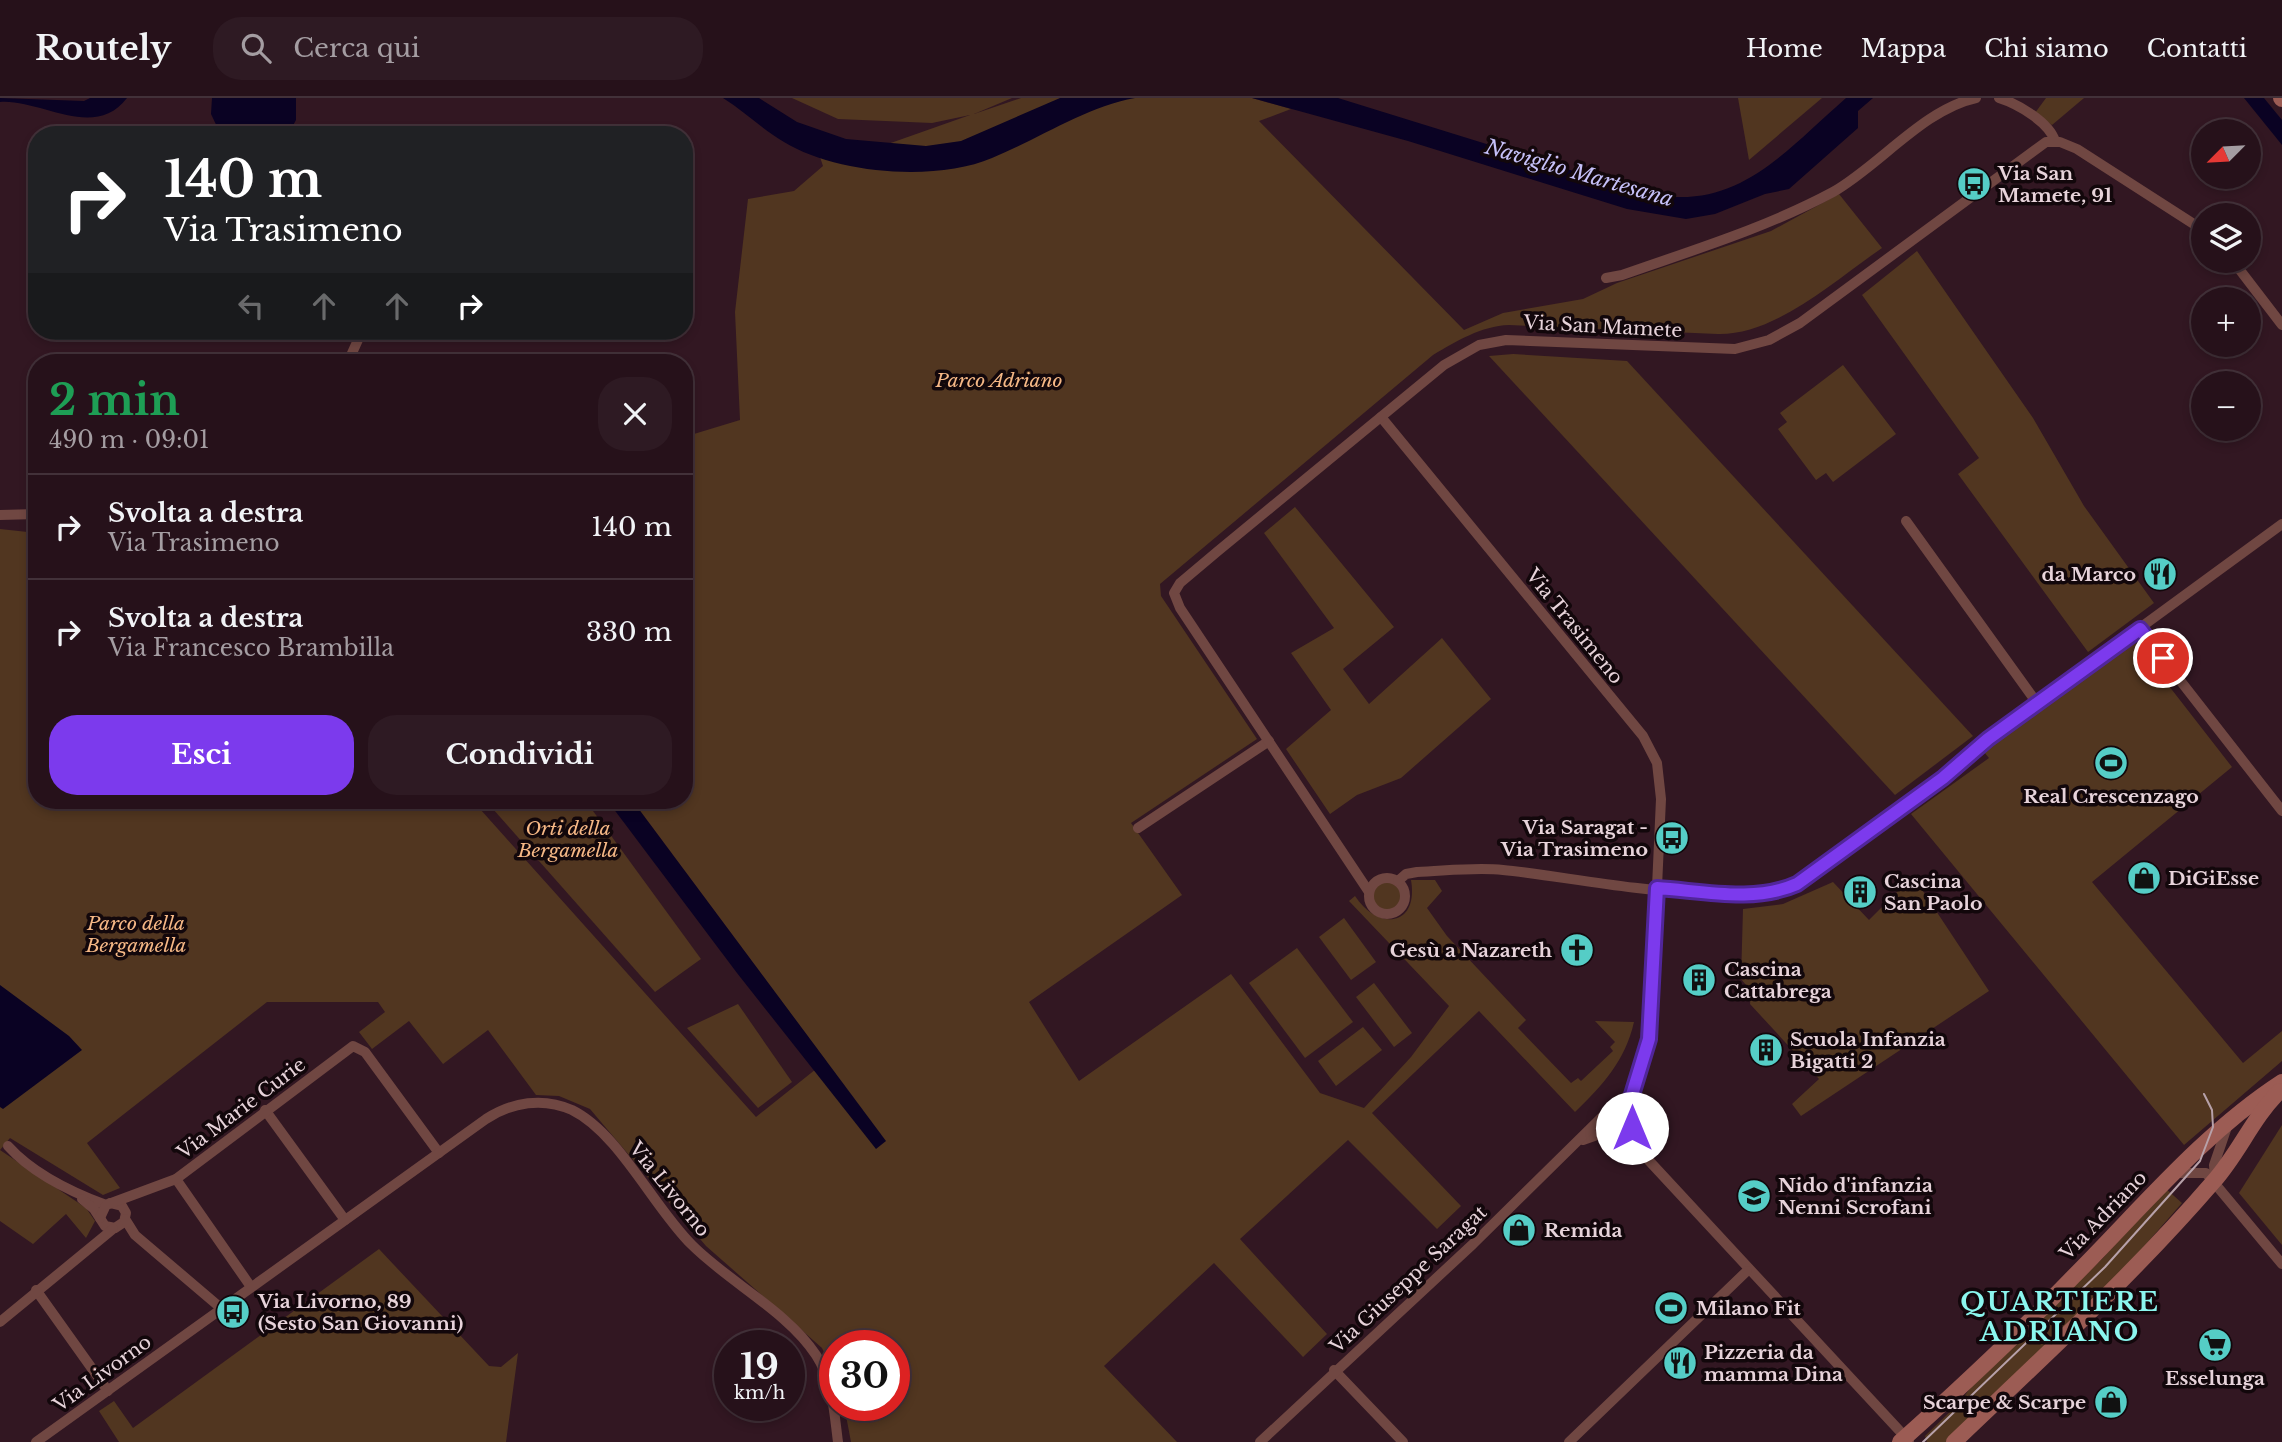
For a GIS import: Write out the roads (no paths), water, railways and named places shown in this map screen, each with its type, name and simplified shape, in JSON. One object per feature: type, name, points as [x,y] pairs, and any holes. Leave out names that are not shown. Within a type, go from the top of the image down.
[{"type":"street","points":[[1606,278],[1754,228],[1809,204],[1853,179],[1950,108],[1976,98]]},
{"type":"street","points":[[1999,98],[2014,104],[2048,128],[2055,141],[2077,149],[2191,222]]},
{"type":"street","name":"Via San Mamete","points":[[1269,741],[1180,608],[1174,593],[1180,583],[1454,358],[1495,341],[1728,349],[1748,347],[1774,338],[1858,281],[2030,151],[2055,141]]},
{"type":"street","points":[[2242,273],[2282,325]]},
{"type":"street","name":"Via Trasimeno","points":[[1381,416],[1650,747],[1661,786],[1657,888]]},
{"type":"street","points":[[0,515],[28,514]]},
{"type":"street","points":[[1906,522],[2037,703]]},
{"type":"street","points":[[1398,881],[1406,874],[1417,872],[1499,869],[1563,880],[1758,893],[1783,889],[1802,882],[1943,778],[1982,743],[2282,524]]},
{"type":"street","points":[[2140,629],[2282,811]]},
{"type":"street","points":[[1138,828],[1269,741],[1353,866],[1369,892],[1375,910],[1392,914],[1399,910],[1405,898],[1398,881]]},
{"type":"street","points":[[1353,866],[1377,880],[1387,878],[1398,881]]},
{"type":"street","points":[[1369,892],[1377,880]]},
{"type":"street","points":[[1657,888],[1649,1039],[1631,1098],[1631,1123],[1636,1144],[1648,1164],[1905,1441]]},
{"type":"street","name":"Via Marie Curie","points":[[108,1204],[176,1179],[353,1046],[365,1052],[439,1153]]},
{"type":"street","name":"Via Adriano","points":[[1905,1441],[2071,1279],[2172,1174],[2228,1124],[2282,1082]]},
{"type":"street","points":[[1954,1442],[2081,1320],[2215,1181],[2282,1088]]},
{"type":"street","name":"Via Giuseppe Saragat","points":[[1260,1442],[1581,1141],[1603,1116],[1631,1098]]},
{"type":"street","name":"Via Livorno","points":[[36,1442],[493,1114],[514,1106],[546,1102],[585,1118],[606,1138],[691,1245],[788,1324],[811,1348],[828,1379],[838,1442]]},
{"type":"street","points":[[265,1110],[345,1220]]},
{"type":"street","name":"Via Giuseppe Saragat","points":[[1581,1141],[1631,1123]]},
{"type":"street","points":[[2215,1181],[2214,1165],[2228,1124]]},
{"type":"street","points":[[8,1146],[17,1156],[76,1194],[105,1226],[135,1235]]},
{"type":"street","points":[[2172,1174],[2200,1171],[2215,1181],[2282,1264]]},
{"type":"street","points":[[176,1179],[251,1287]]},
{"type":"street","name":"Via Marie Curie","points":[[125,1216],[146,1191]]},
{"type":"street","points":[[76,1194],[108,1204],[118,1204],[135,1235],[222,1309]]},
{"type":"street","points":[[85,1251],[108,1204]]},
{"type":"street","points":[[0,1322],[114,1229],[125,1216]]},
{"type":"street","points":[[1569,1442],[1747,1270]]},
{"type":"street","points":[[36,1290],[107,1391]]},
{"type":"street","points":[[1334,1370],[1403,1442]]},
{"type":"water","points":[[0,98],[84,101],[90,98],[127,98],[114,110],[99,116],[83,117],[0,102]]},
{"type":"water","points":[[212,98],[296,98],[296,120],[293,126],[217,126],[211,114]]},
{"type":"water","points":[[723,98],[759,98],[797,122],[846,139],[926,146],[961,141],[1060,98],[1135,98],[1098,108],[1010,150],[969,166],[915,172],[858,167],[806,153],[776,137]]},
{"type":"water","name":"Naviglio Martesana","points":[[1252,98],[1338,98],[1638,191],[1672,197],[1701,195],[1728,188],[1753,176],[1777,159],[1846,98],[1873,98],[1858,111],[1858,128],[1789,189],[1765,194],[1715,214],[1686,219],[1627,209],[1408,141]]},
{"type":"water","points":[[2244,98],[2264,98],[2282,120],[2282,145],[2261,119]]},
{"type":"water","points":[[614,809],[639,809],[886,1141],[876,1149],[737,973]]},
{"type":"water","points":[[0,985],[69,1036],[82,1050],[3,1109],[0,1107]]},
{"type":"tram line","points":[[1923,1442],[2105,1267],[2200,1161],[2213,1127],[2212,1110],[2204,1094]]},
{"type":"place","name":"Via San Mamete, 91","points":[[1974,184]]},
{"type":"place","name":"da Marco","points":[[2160,574]]},
{"type":"place","name":"Real Crescenzago","points":[[2111,763]]},
{"type":"place","name":"Via Saragat - Via Trasimeno","points":[[1672,838]]},
{"type":"place","name":"DiGiEsse","points":[[2144,878]]},
{"type":"place","name":"Cascina San Paolo","points":[[1860,892]]},
{"type":"place","name":"Gesù a Nazareth","points":[[1577,950]]},
{"type":"place","name":"Cascina Cattabrega","points":[[1699,980]]},
{"type":"place","name":"Scuola Infanzia Bigatti 2","points":[[1766,1050]]},
{"type":"place","name":"Nido d'infanzia Nenni Scrofani","points":[[1754,1196]]},
{"type":"place","name":"Remida","points":[[1519,1230]]},
{"type":"place","name":"Milano Fit","points":[[1671,1308]]},
{"type":"place","name":"Via Livorno, 89 (Sesto San Giovanni)","points":[[233,1312]]},
{"type":"place","name":"Esselunga","points":[[2215,1345]]},
{"type":"place","name":"Pizzeria da mamma Dina","points":[[1680,1363]]},
{"type":"place","name":"Scarpe & Scarpe","points":[[2111,1402]]},
{"type":"district","name":"QUARTIERE ADRIANO","points":[[2060,1317]]},
{"type":"park label","name":"Parco Adriano","points":[[999,380]]},
{"type":"park label","name":"Orti della Bergamella","points":[[568,839]]},
{"type":"park label","name":"Parco della Bergamella","points":[[136,934]]}]
